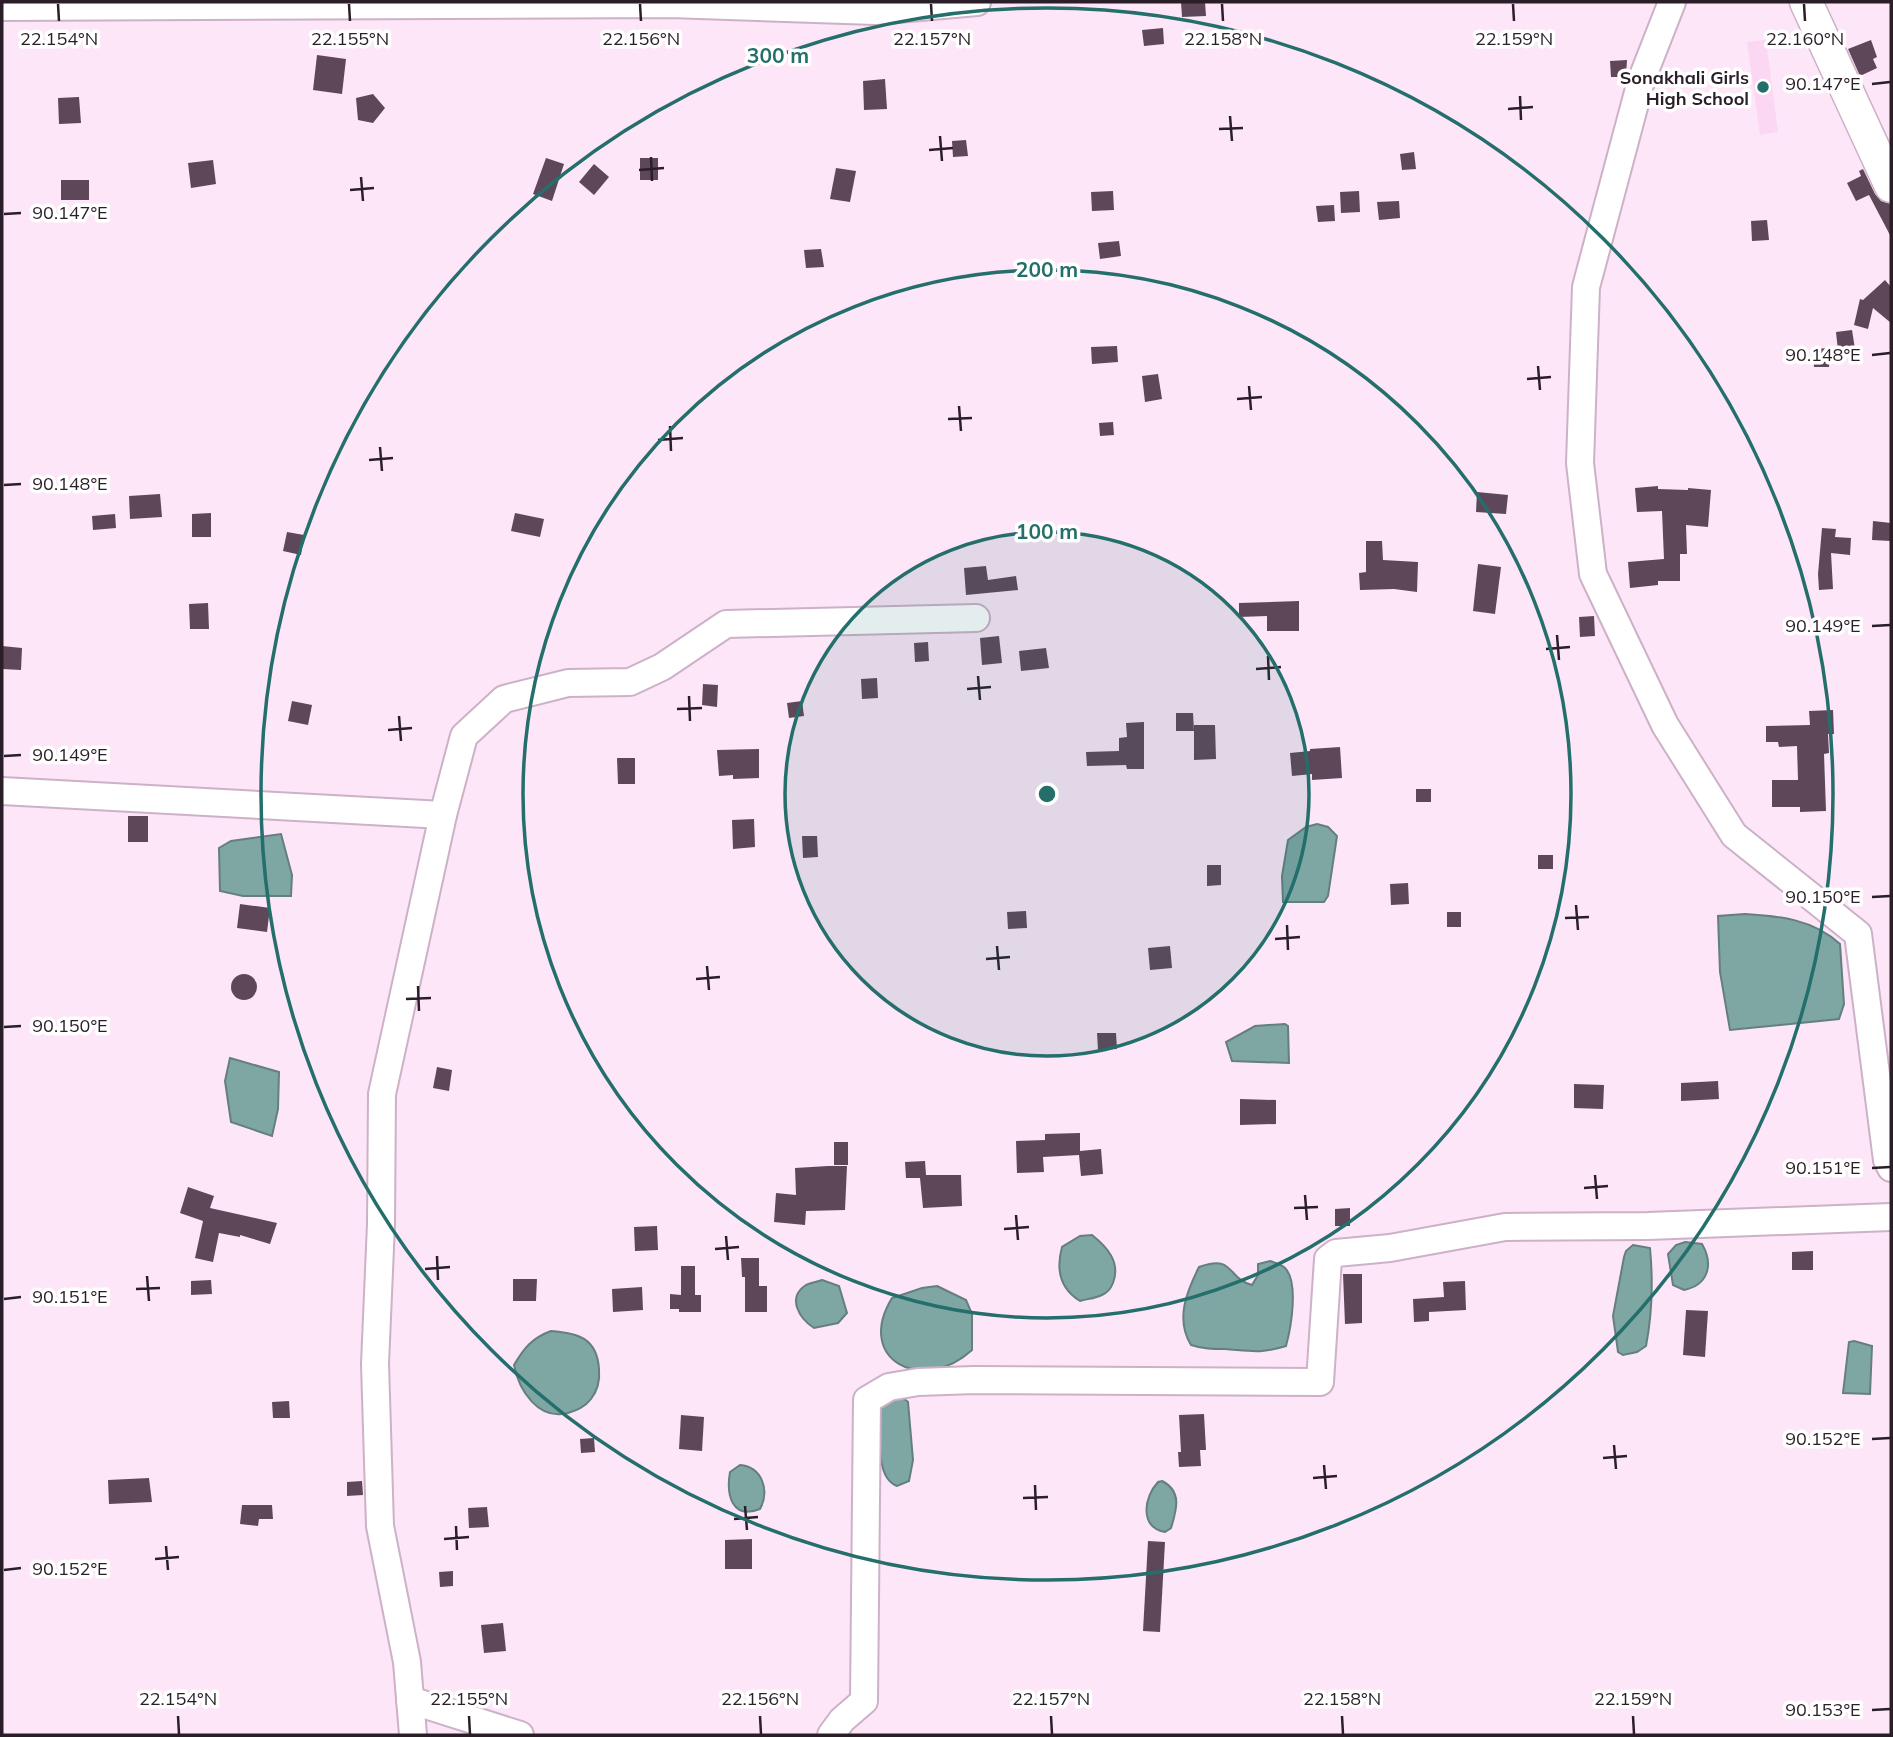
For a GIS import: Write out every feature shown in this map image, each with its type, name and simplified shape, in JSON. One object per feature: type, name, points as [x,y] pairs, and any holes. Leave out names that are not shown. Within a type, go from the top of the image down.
[{"type":"main road","points":[[1806,2],[1890,180]]},
{"type":"street","points":[[2,7],[670,4],[875,11],[977,2]]},
{"type":"street","points":[[1672,2],[1641,81],[1587,287],[1580,463],[1594,575],[1665,725],[1734,835],[1858,934],[1887,1160],[1891,1168]]},
{"type":"street","points":[[412,1735],[407,1662],[380,1526],[375,1364],[381,1224],[382,1094],[443,815],[464,736],[504,699],[568,683],[630,682],[662,667],[726,624],[976,618]]},
{"type":"street","points":[[2,791],[443,815]]},
{"type":"street","points":[[831,1735],[842,1720],[863,1701],[867,1400],[889,1387],[918,1382],[974,1380],[1320,1382],[1328,1259],[1336,1253],[1390,1248],[1505,1227],[1648,1226],[1891,1217]]},
{"type":"street","points":[[410,1700],[520,1735]]},
{"type":"shaded area","name":"Sonakhali Girls High School","points":[[1766,40],[1778,132],[1760,135],[1747,42]]},
{"type":"shaded area","points":[[1317,824],[1328,827],[1337,836],[1328,896],[1324,902],[1283,902],[1282,876],[1288,840],[1306,827]]},
{"type":"shaded area","points":[[281,834],[292,875],[291,896],[243,896],[220,891],[219,848],[231,841]]},
{"type":"shaded area","points":[[1745,914],[1795,920],[1819,929],[1840,944],[1844,1004],[1839,1019],[1730,1030],[1720,972],[1718,916]]},
{"type":"shaded area","points":[[1255,1026],[1288,1026],[1289,1063],[1232,1061],[1226,1042]]},
{"type":"shaded area","points":[[230,1058],[279,1072],[278,1109],[272,1136],[231,1122],[225,1081]]},
{"type":"shaded area","points":[[1092,1235],[1111,1256],[1115,1275],[1106,1293],[1080,1301],[1063,1284],[1060,1255],[1062,1247],[1080,1236]]},
{"type":"shaded area","points":[[1685,1242],[1702,1244],[1708,1266],[1707,1273],[1699,1284],[1684,1290],[1673,1285],[1668,1254],[1676,1245]]},
{"type":"shaded area","points":[[1633,1245],[1650,1248],[1650,1322],[1646,1346],[1637,1352],[1623,1355],[1618,1352],[1613,1316],[1624,1257]]},
{"type":"shaded area","points":[[1270,1261],[1285,1268],[1292,1284],[1292,1317],[1286,1346],[1256,1351],[1191,1345],[1184,1325],[1184,1305],[1199,1267],[1219,1263],[1225,1265],[1244,1282],[1252,1285],[1258,1275],[1258,1264]]},
{"type":"shaded area","points":[[822,1280],[839,1286],[847,1313],[838,1323],[814,1328],[800,1314],[797,1296],[806,1285]]},
{"type":"shaded area","points":[[937,1286],[966,1300],[972,1314],[972,1350],[953,1363],[933,1370],[915,1370],[899,1364],[888,1354],[882,1339],[883,1320],[892,1298]]},
{"type":"shaded area","points":[[551,1331],[570,1333],[584,1339],[594,1350],[597,1359],[599,1377],[595,1392],[586,1404],[568,1413],[557,1414],[539,1408],[525,1393],[514,1365],[529,1344]]},
{"type":"shaded area","points":[[1849,1342],[1872,1346],[1870,1394],[1843,1393]]},
{"type":"shaded area","points":[[902,1397],[908,1402],[913,1460],[909,1481],[897,1486],[889,1481],[882,1463],[881,1409],[884,1403]]},
{"type":"shaded area","points":[[740,1465],[754,1470],[762,1481],[764,1494],[760,1509],[743,1511],[737,1508],[730,1497],[730,1472]]},
{"type":"shaded area","points":[[1162,1481],[1173,1490],[1176,1501],[1171,1528],[1165,1532],[1151,1524],[1146,1511],[1153,1488]]},
{"type":"building","points":[[1181,2],[1205,2],[1206,16],[1182,17]]},
{"type":"building","points":[[1163,28],[1164,44],[1144,46],[1142,30]]},
{"type":"building","points":[[1871,40],[1877,57],[1873,59],[1877,68],[1860,76],[1848,49]]},
{"type":"building","points":[[317,55],[346,59],[342,94],[313,90]]},
{"type":"building","points":[[1627,60],[1626,77],[1611,77],[1610,61]]},
{"type":"building","points":[[885,79],[887,109],[864,110],[863,81]]},
{"type":"building","points":[[373,94],[385,108],[373,123],[358,120],[356,98]]},
{"type":"building","points":[[79,97],[81,123],[59,124],[58,98]]},
{"type":"building","points":[[966,140],[968,156],[953,157],[952,141]]},
{"type":"building","points":[[1414,152],[1416,169],[1402,170],[1400,154]]},
{"type":"building","points":[[546,158],[564,164],[552,201],[533,194]]},
{"type":"building","points":[[640,158],[658,158],[658,180],[640,180]]},
{"type":"building","points":[[213,160],[216,184],[191,188],[188,163]]},
{"type":"building","points":[[594,164],[609,177],[594,195],[579,182]]},
{"type":"building","points":[[836,168],[856,171],[850,202],[830,199]]},
{"type":"building","points":[[1863,169],[1875,194],[1881,201],[1891,204],[1891,237],[1869,195],[1856,201],[1847,183],[1861,176],[1859,171]]},
{"type":"building","points":[[61,180],[89,180],[89,200],[61,200]]},
{"type":"building","points":[[1113,191],[1114,210],[1092,211],[1091,192]]},
{"type":"building","points":[[1359,191],[1360,212],[1341,213],[1340,192]]},
{"type":"building","points":[[1399,201],[1400,218],[1379,220],[1377,202]]},
{"type":"building","points":[[1334,205],[1335,221],[1318,222],[1316,206]]},
{"type":"building","points":[[1767,220],[1769,240],[1752,241],[1751,221]]},
{"type":"building","points":[[1119,241],[1121,256],[1100,259],[1098,243]]},
{"type":"building","points":[[821,249],[824,267],[806,268],[804,250]]},
{"type":"building","points":[[1885,280],[1891,287],[1891,323],[1873,308],[1868,329],[1854,325],[1860,299],[1863,300]]},
{"type":"building","points":[[1852,330],[1855,349],[1838,351],[1836,332]]},
{"type":"building","points":[[1117,346],[1118,362],[1092,364],[1091,347]]},
{"type":"building","points":[[1830,348],[1829,367],[1814,367],[1813,349]]},
{"type":"building","points":[[1158,374],[1162,399],[1145,402],[1142,376]]},
{"type":"building","points":[[1113,422],[1114,435],[1100,436],[1099,423]]},
{"type":"building","points":[[1658,486],[1658,489],[1711,490],[1708,527],[1686,525],[1687,554],[1680,554],[1680,581],[1658,581],[1658,585],[1630,588],[1628,562],[1664,559],[1662,511],[1637,512],[1635,488]]},
{"type":"building","points":[[1477,492],[1508,495],[1506,514],[1476,512]]},
{"type":"building","points":[[160,494],[162,517],[130,519],[129,496]]},
{"type":"building","points":[[211,513],[211,537],[192,537],[192,514]]},
{"type":"building","points":[[515,513],[544,519],[540,537],[511,531]]},
{"type":"building","points":[[115,514],[116,528],[93,530],[92,516]]},
{"type":"building","points":[[1873,521],[1891,523],[1891,541],[1872,540]]},
{"type":"building","points":[[1822,528],[1836,529],[1835,537],[1851,538],[1850,555],[1831,553],[1833,589],[1819,590],[1818,574]]},
{"type":"building","points":[[287,532],[304,535],[301,555],[283,551]]},
{"type":"building","points":[[1366,541],[1382,541],[1383,560],[1418,562],[1417,592],[1394,589],[1360,590],[1359,573],[1366,572]]},
{"type":"building","points":[[1478,564],[1501,567],[1495,614],[1473,611]]},
{"type":"building","points":[[986,566],[988,580],[1016,576],[1018,590],[966,595],[964,568]]},
{"type":"building","points":[[1299,601],[1299,631],[1267,631],[1267,616],[1239,617],[1239,603]]},
{"type":"building","points":[[208,603],[209,629],[190,629],[189,604]]},
{"type":"building","points":[[1594,616],[1595,636],[1580,637],[1579,617]]},
{"type":"building","points":[[999,636],[1002,663],[982,665],[980,638]]},
{"type":"building","points":[[928,642],[929,661],[915,662],[914,643]]},
{"type":"building","points":[[2,646],[22,648],[21,670],[2,669]]},
{"type":"building","points":[[1046,648],[1049,668],[1021,671],[1019,651]]},
{"type":"building","points":[[877,678],[878,698],[862,699],[861,679]]},
{"type":"building","points":[[703,684],[718,685],[717,707],[702,705]]},
{"type":"building","points":[[292,701],[312,705],[308,725],[288,721]]},
{"type":"building","points":[[802,701],[804,716],[789,718],[787,703]]},
{"type":"building","points":[[1833,710],[1834,734],[1828,734],[1829,753],[1824,754],[1826,811],[1800,812],[1800,807],[1772,807],[1772,780],[1798,780],[1797,746],[1779,747],[1778,742],[1766,742],[1766,726],[1810,725],[1809,711]]},
{"type":"building","points":[[1176,713],[1193,713],[1194,731],[1176,731]]},
{"type":"building","points":[[1144,722],[1144,769],[1127,769],[1126,765],[1087,766],[1086,752],[1119,751],[1119,738],[1127,737],[1126,723]]},
{"type":"building","points":[[1194,725],[1215,725],[1216,759],[1194,760]]},
{"type":"building","points":[[1340,747],[1342,778],[1312,780],[1312,774],[1292,776],[1290,753]]},
{"type":"building","points":[[759,749],[759,778],[733,779],[733,775],[719,776],[717,750]]},
{"type":"building","points":[[617,758],[635,758],[635,784],[618,784]]},
{"type":"building","points":[[1416,789],[1431,789],[1431,802],[1416,802]]},
{"type":"building","points":[[128,816],[148,816],[148,842],[128,842]]},
{"type":"building","points":[[754,819],[755,847],[733,849],[732,820]]},
{"type":"building","points":[[802,836],[817,836],[818,857],[803,858]]},
{"type":"building","points":[[1538,855],[1553,855],[1553,869],[1538,869]]},
{"type":"building","points":[[1207,865],[1221,865],[1221,885],[1207,886]]},
{"type":"building","points":[[1408,883],[1409,904],[1391,905],[1390,884]]},
{"type":"building","points":[[240,904],[270,908],[267,932],[237,928]]},
{"type":"building","points":[[1026,911],[1027,928],[1008,929],[1007,912]]},
{"type":"building","points":[[1447,912],[1461,912],[1461,927],[1447,927]]},
{"type":"building","points":[[1170,946],[1172,968],[1150,970],[1148,948]]},
{"type":"building","points":[[244,974],[253,978],[257,987],[253,996],[244,1000],[235,996],[231,987],[235,978]]},
{"type":"building","points":[[1097,1033],[1116,1033],[1117,1049],[1098,1050]]},
{"type":"building","points":[[437,1067],[452,1070],[449,1091],[433,1088]]},
{"type":"building","points":[[1718,1081],[1719,1099],[1681,1101],[1681,1083]]},
{"type":"building","points":[[1574,1084],[1604,1085],[1603,1109],[1574,1108]]},
{"type":"building","points":[[1240,1099],[1276,1100],[1276,1124],[1240,1125]]},
{"type":"building","points":[[1080,1133],[1080,1151],[1101,1149],[1103,1174],[1081,1176],[1079,1155],[1043,1157],[1044,1172],[1017,1173],[1016,1141],[1045,1140],[1045,1134]]},
{"type":"building","points":[[834,1142],[848,1142],[848,1165],[834,1165]]},
{"type":"building","points":[[925,1161],[926,1175],[961,1175],[962,1206],[923,1208],[920,1178],[906,1178],[905,1162]]},
{"type":"building","points":[[847,1166],[845,1210],[806,1211],[805,1225],[774,1222],[776,1193],[796,1195],[795,1168]]},
{"type":"building","points":[[188,1187],[214,1196],[210,1208],[277,1223],[270,1244],[240,1235],[219,1233],[213,1262],[195,1258],[203,1221],[180,1213]]},
{"type":"building","points":[[1350,1208],[1350,1226],[1335,1226],[1335,1209]]},
{"type":"building","points":[[657,1226],[658,1250],[635,1251],[634,1227]]},
{"type":"building","points":[[1813,1251],[1813,1270],[1792,1270],[1792,1252]]},
{"type":"building","points":[[741,1258],[759,1258],[759,1286],[767,1286],[767,1312],[745,1312],[745,1277],[742,1277]]},
{"type":"building","points":[[681,1266],[695,1266],[695,1295],[701,1295],[701,1312],[679,1312],[679,1309],[670,1309],[670,1294],[681,1295]]},
{"type":"building","points":[[1343,1274],[1362,1274],[1362,1323],[1345,1324]]},
{"type":"building","points":[[513,1279],[537,1279],[536,1301],[513,1301]]},
{"type":"building","points":[[211,1280],[212,1294],[191,1295],[191,1281]]},
{"type":"building","points":[[1465,1281],[1466,1310],[1429,1312],[1429,1321],[1414,1322],[1413,1299],[1444,1297],[1443,1282]]},
{"type":"building","points":[[642,1287],[643,1310],[613,1312],[612,1289]]},
{"type":"building","points":[[1686,1310],[1708,1311],[1705,1357],[1683,1355]]},
{"type":"building","points":[[289,1401],[290,1418],[273,1418],[272,1402]]},
{"type":"building","points":[[1204,1414],[1206,1450],[1200,1450],[1201,1466],[1179,1467],[1179,1415]]},
{"type":"building","points":[[681,1415],[704,1417],[702,1451],[679,1449]]},
{"type":"building","points":[[594,1438],[595,1452],[581,1453],[580,1439]]},
{"type":"building","points":[[149,1478],[152,1502],[109,1504],[108,1480]]},
{"type":"building","points":[[362,1481],[363,1495],[347,1496],[347,1482]]},
{"type":"building","points":[[242,1505],[272,1505],[273,1519],[259,1519],[258,1526],[240,1524]]},
{"type":"building","points":[[487,1507],[489,1527],[469,1528],[468,1508]]},
{"type":"building","points":[[752,1539],[752,1569],[725,1569],[725,1540]]},
{"type":"building","points":[[1148,1541],[1165,1542],[1160,1632],[1143,1631]]},
{"type":"building","points":[[453,1571],[453,1586],[440,1587],[439,1572]]},
{"type":"building","points":[[503,1623],[506,1651],[484,1653],[481,1625]]},
{"type":"place","name":"Sonakhali Girls High School","points":[[1763,87]]}]
